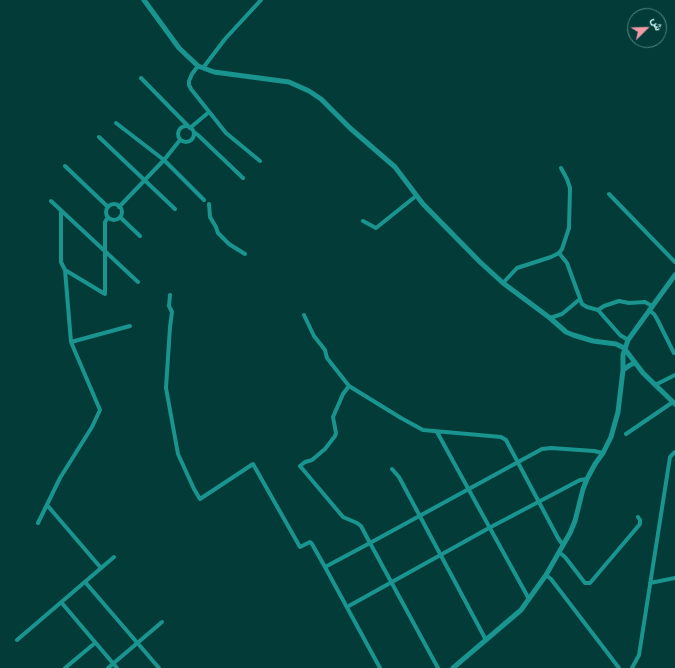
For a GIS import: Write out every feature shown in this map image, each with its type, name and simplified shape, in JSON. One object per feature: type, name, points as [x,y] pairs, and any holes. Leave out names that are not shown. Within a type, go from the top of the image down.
[{"type":"street","points":[[144,0],[179,48],[200,67],[214,72],[289,82],[310,91],[321,99],[350,128],[395,167],[423,204],[503,283],[550,318],[566,332],[593,341],[616,344],[624,348],[635,363],[674,403],[626,434]]},
{"type":"street","points":[[260,161],[226,134],[190,85],[192,74],[261,0]]},
{"type":"street","points":[[141,78],[194,132],[244,178]]},
{"type":"street","points":[[180,140],[178,133],[181,128],[190,128],[209,112]]},
{"type":"street","points":[[116,123],[164,160],[204,200]]},
{"type":"street","points":[[180,140],[185,142],[190,141],[194,132]]},
{"type":"street","points":[[98,137],[175,209]]},
{"type":"street","points":[[120,207],[164,160],[180,140]]},
{"type":"street","points":[[65,166],[108,207]]},
{"type":"street","points":[[503,283],[517,268],[559,253],[566,240],[569,228],[570,188],[567,178],[561,168]]},
{"type":"street","points":[[609,194],[675,262]]},
{"type":"street","points":[[363,221],[376,228],[416,196]]},
{"type":"street","points":[[51,202],[138,282]]},
{"type":"street","points":[[65,270],[105,294],[106,222],[108,217],[106,213],[108,207],[114,204],[120,207],[122,212],[120,218]]},
{"type":"street","points":[[209,204],[210,217],[218,233],[229,244],[245,254]]},
{"type":"street","points":[[38,523],[60,478],[92,427],[100,410],[71,342],[65,270],[61,262],[61,212]]},
{"type":"street","points":[[108,217],[116,220],[120,218]]},
{"type":"street","points":[[120,218],[140,236]]},
{"type":"street","points":[[559,253],[567,263],[582,304],[598,310],[620,335],[628,340]]},
{"type":"street","points":[[453,668],[459,666],[486,640],[517,614],[546,575],[563,545],[575,521],[587,479],[603,453],[615,426],[623,370],[624,348],[650,308],[675,275]]},
{"type":"street","points":[[170,295],[169,306],[172,312],[166,388],[178,454],[194,489],[200,499],[253,464],[300,547],[310,542],[312,544],[380,668]]},
{"type":"street","points":[[550,318],[568,310],[580,299]]},
{"type":"street","points":[[598,310],[604,306],[619,301],[629,303],[645,302],[654,314],[674,353]]},
{"type":"street","points":[[304,315],[314,336],[325,350],[327,358],[349,386],[401,418],[424,430],[501,437],[506,440],[563,545]]},
{"type":"street","points":[[71,342],[130,326]]},
{"type":"street","points":[[623,370],[635,363]]},
{"type":"street","points":[[655,385],[675,375]]},
{"type":"street","points":[[349,386],[343,394],[333,418],[336,433],[335,436],[325,449],[312,460],[305,462],[300,466],[343,517],[357,522],[361,526],[438,668]]},
{"type":"street","points":[[436,432],[529,599]]},
{"type":"street","points":[[325,567],[542,449],[550,448],[603,453]]},
{"type":"street","points":[[632,668],[639,655],[670,457],[675,452]]},
{"type":"street","points":[[392,469],[398,477],[486,640]]},
{"type":"street","points":[[347,607],[539,501],[580,480],[587,479]]},
{"type":"street","points":[[47,505],[101,568]]},
{"type":"street","points":[[559,552],[565,557],[585,582],[590,583],[640,524],[638,517]]},
{"type":"street","points":[[17,640],[114,557]]},
{"type":"street","points":[[546,575],[551,579],[620,668]]},
{"type":"street","points":[[650,583],[675,578]]},
{"type":"street","points":[[85,582],[159,668]]},
{"type":"street","points":[[61,602],[117,668]]},
{"type":"street","points":[[108,668],[162,622]]},
{"type":"street","points":[[65,668],[95,642]]}]
